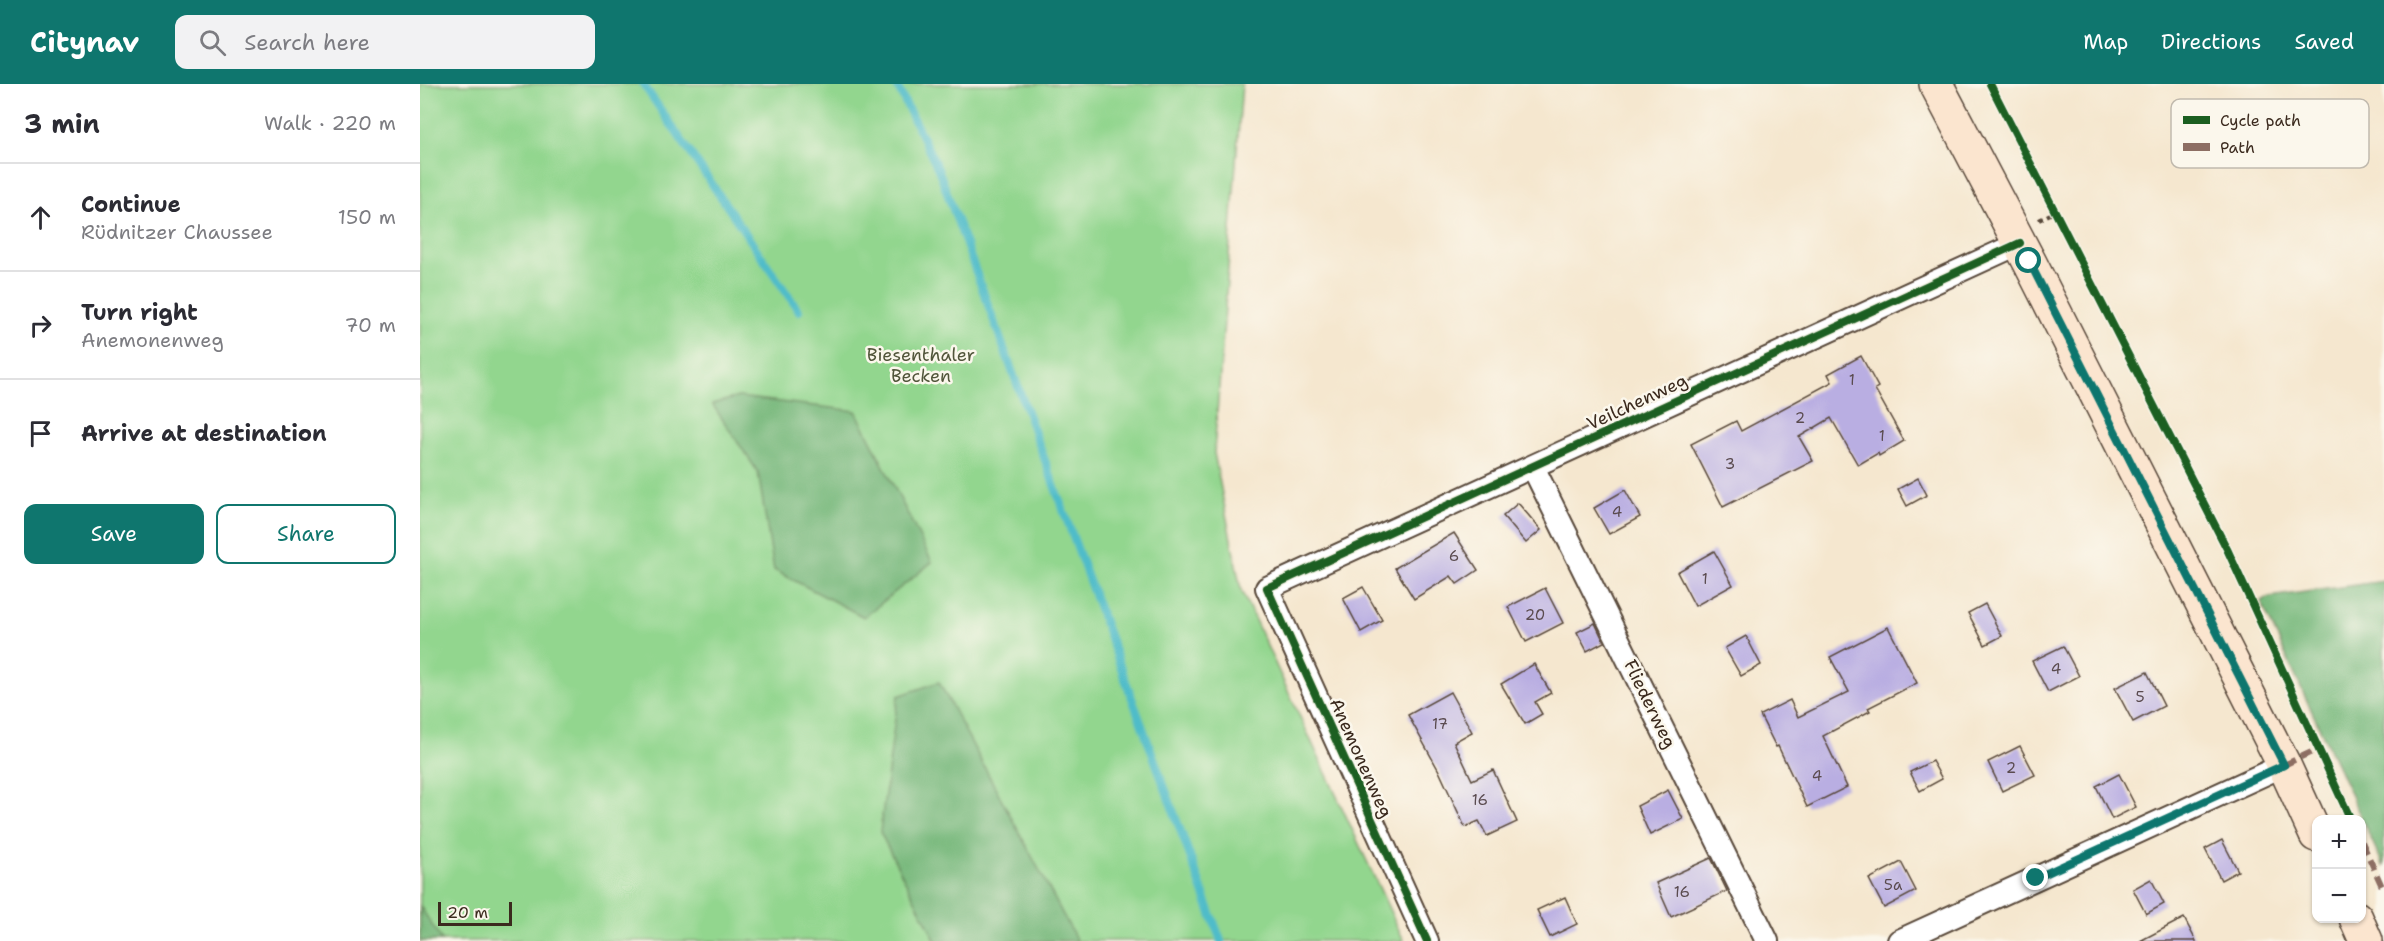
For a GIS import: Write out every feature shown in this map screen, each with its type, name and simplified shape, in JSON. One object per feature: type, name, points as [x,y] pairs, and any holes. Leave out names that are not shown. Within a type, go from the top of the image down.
[{"type":"main road","points":[[1936,84],[2020,243],[2284,765],[2312,827]]},
{"type":"main road","points":[[2358,923],[2366,941]]},
{"type":"street","name":"Veilchenweg","points":[[1267,588],[2020,243]]},
{"type":"street","name":"Fliederweg","points":[[1533,467],[1767,941]]},
{"type":"street","name":"Anemonenweg","points":[[1267,588],[1427,941]]},
{"type":"street","points":[[1899,941],[2284,765]]},
{"type":"green space","name":"Biesenthaler Becken","points":[[420,84],[1242,84],[1214,453],[1241,590],[1404,941],[420,941]]},
{"type":"green space","points":[[738,397],[856,411],[932,562],[864,617],[774,570],[758,472],[712,404]]},
{"type":"green space","points":[[2384,581],[2384,867],[2366,828],[2366,815],[2360,815],[2261,602],[2269,597]]},
{"type":"green space","points":[[939,682],[1077,941],[936,941],[880,832],[898,696]]},
{"type":"green space","points":[[420,906],[442,941],[420,941]]},
{"type":"building","points":[[1861,356],[1878,387],[1875,389],[1904,441],[1858,465],[1831,418],[1799,437],[1813,461],[1723,507],[1691,444],[1736,421],[1741,431],[1832,382],[1828,374]]},
{"type":"building","points":[[1918,478],[1927,495],[1907,506],[1898,489]]},
{"type":"building","points":[[1625,490],[1640,517],[1609,534],[1594,508]]},
{"type":"building","points":[[1518,503],[1541,530],[1526,543],[1503,516]]},
{"type":"building","points":[[1454,533],[1478,570],[1457,584],[1451,576],[1414,599],[1395,568]]},
{"type":"building","points":[[1714,551],[1733,585],[1695,606],[1677,572]]},
{"type":"building","points":[[1363,587],[1382,620],[1361,632],[1343,598]]},
{"type":"building","points":[[1545,588],[1563,623],[1526,642],[1508,607]]},
{"type":"building","points":[[1985,604],[2002,636],[1985,645],[1968,613]]},
{"type":"building","points":[[1595,623],[1604,642],[1587,651],[1577,632]]},
{"type":"building","points":[[1888,627],[1917,683],[1868,708],[1870,711],[1823,736],[1847,787],[1807,807],[1778,746],[1776,747],[1760,715],[1790,700],[1798,717],[1849,692],[1830,657]]},
{"type":"building","points":[[1746,636],[1761,665],[1741,676],[1725,648]]},
{"type":"building","points":[[2063,646],[2079,676],[2048,692],[2032,661]]},
{"type":"building","points":[[1534,664],[1551,693],[1535,702],[1542,714],[1525,724],[1501,684]]},
{"type":"building","points":[[2147,672],[2164,706],[2133,722],[2115,688]]},
{"type":"building","points":[[1450,692],[1472,732],[1454,742],[1472,780],[1493,770],[1517,822],[1487,836],[1479,821],[1465,827],[1439,771],[1408,715]]},
{"type":"building","points":[[2020,746],[2035,775],[2002,791],[1988,762]]},
{"type":"building","points":[[1932,761],[1942,779],[1920,791],[1910,772]]},
{"type":"building","points":[[2119,774],[2136,807],[2112,819],[2096,786]]},
{"type":"building","points":[[1668,790],[1683,819],[1650,835],[1637,806]]},
{"type":"building","points":[[2222,840],[2238,871],[2221,880],[2205,849]]},
{"type":"building","points":[[1711,858],[1727,891],[1671,917],[1656,883]]},
{"type":"building","points":[[1901,862],[1916,891],[1884,908],[1869,879]]},
{"type":"building","points":[[2151,879],[2164,904],[2146,914],[2133,889]]},
{"type":"building","points":[[1565,897],[1577,924],[1550,937],[1537,910]]},
{"type":"building","points":[[2184,918],[2196,941],[2140,941]]},
{"type":"waterway","points":[[643,84],[799,311]]},
{"type":"waterway","points":[[896,84],[939,171],[1221,941]]},
{"type":"marked path","points":[[2284,765],[2318,749]]},
{"type":"marked path","points":[[2366,851],[2384,891]]},
{"type":"cycle path","points":[[1990,84],[2227,549],[2349,815]]},
{"type":"cycle path","points":[[1427,941],[1267,588],[2020,243]]},
{"type":"route","points":[[2029,261],[2284,765],[2036,878]]}]
